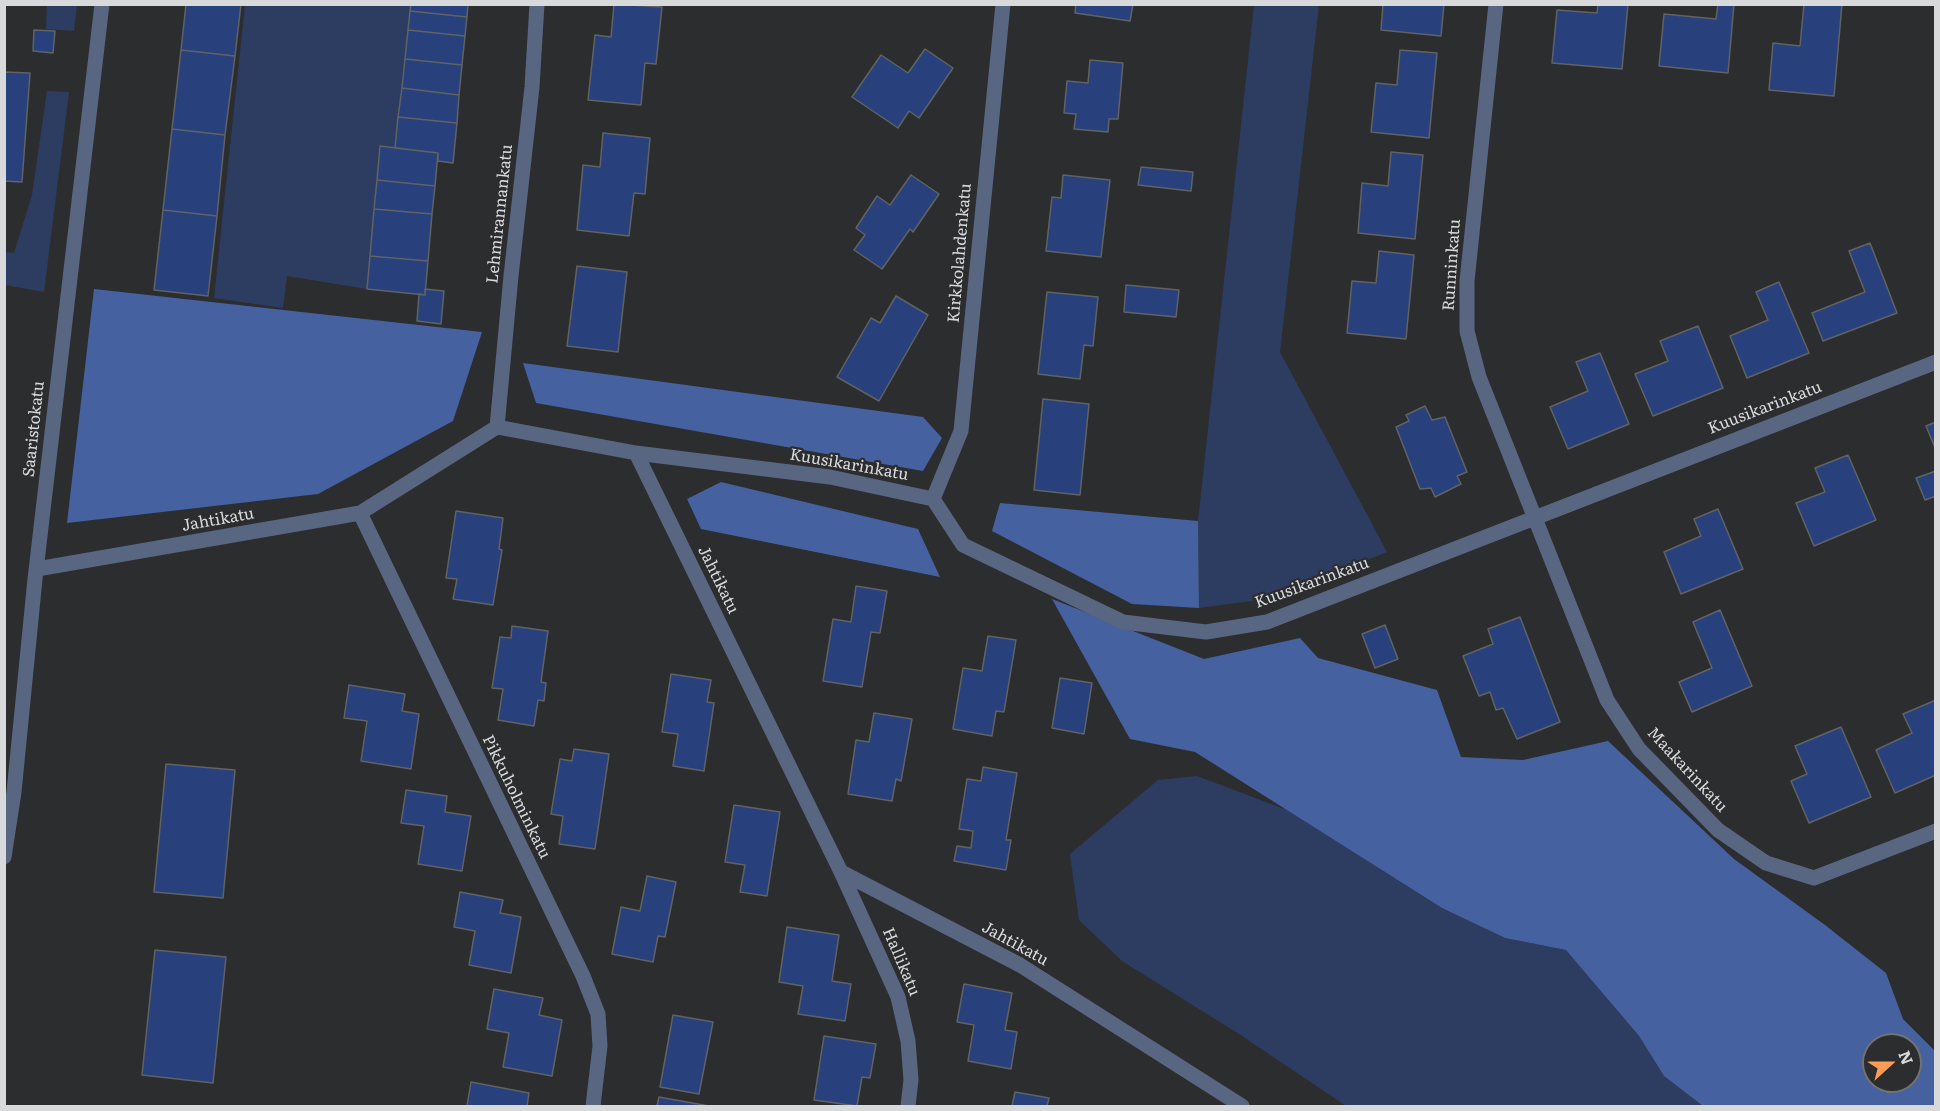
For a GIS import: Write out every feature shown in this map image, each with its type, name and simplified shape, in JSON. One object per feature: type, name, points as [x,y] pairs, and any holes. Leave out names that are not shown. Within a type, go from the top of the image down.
[{"type":"street","name":"Saaristokatu","points":[[4,857],[14,792],[36,569],[102,4]]},
{"type":"street","name":"Lehmirannankatu","points":[[497,427],[510,276],[532,87],[537,4]]},
{"type":"street","name":"Kirkkolahdenkatu","points":[[933,499],[961,431],[1003,4]]},
{"type":"street","name":"Runninkatu","points":[[1496,4],[1467,281],[1467,331],[1479,377],[1534,517]]},
{"type":"street","name":"Kuusikarinkatu","points":[[636,453],[830,477],[933,499],[963,545],[1123,622],[1206,632],[1267,622],[1935,362]]},
{"type":"street","name":"Jahtikatu","points":[[36,569],[360,513],[497,427]]},
{"type":"street","points":[[497,427],[636,453]]},
{"type":"street","name":"Jahtikatu","points":[[636,453],[842,872],[1020,965],[1238,1105]]},
{"type":"street","name":"Pikkuholminkatu","points":[[360,513],[583,976],[598,1014],[600,1046],[593,1107]]},
{"type":"street","name":"Maakarinkatu","points":[[1534,517],[1607,700],[1639,749],[1719,830],[1766,863],[1814,878],[1935,831]]},
{"type":"street","name":"Hallikatu","points":[[842,872],[898,997],[908,1041],[911,1080],[908,1107]]},
{"type":"shaded area","points":[[47,5],[77,5],[74,31],[46,29]]},
{"type":"shaded area","points":[[245,5],[411,5],[395,148],[380,147],[367,289],[287,276],[283,308],[214,298]]},
{"type":"shaded area","points":[[1254,5],[1319,5],[1280,352],[1387,552],[1273,598],[1199,608],[1198,521]]},
{"type":"shaded area","points":[[47,91],[69,92],[44,292],[5,285],[4,252],[14,253],[32,195]]},
{"type":"shaded area","points":[[94,289],[482,332],[453,421],[318,494],[67,523]]},
{"type":"shaded area","points":[[523,363],[923,417],[942,438],[923,471],[536,403]]},
{"type":"shaded area","points":[[721,482],[918,529],[940,577],[701,529],[687,499]]},
{"type":"shaded area","points":[[1000,503],[1198,521],[1199,608],[1132,604],[992,531]]},
{"type":"shaded area","points":[[1052,599],[1204,659],[1300,638],[1318,658],[1437,690],[1461,757],[1523,760],[1608,741],[1734,859],[1825,925],[1886,973],[1903,1019],[1917,1033],[1862,1033],[1862,1093],[1922,1093],[1922,1038],[1935,1051],[1935,1106],[1703,1106],[1664,1076],[1639,1036],[1566,950],[1505,938],[1442,908],[1195,752],[1130,739]]},
{"type":"shaded area","points":[[1197,776],[1287,810],[1442,908],[1505,938],[1566,950],[1639,1036],[1664,1076],[1703,1106],[1346,1106],[1239,1034],[1122,961],[1079,920],[1070,854],[1158,780]]},
{"type":"building","points":[[186,4],[241,4],[235,56],[181,50]]},
{"type":"building","points":[[411,4],[468,4],[467,17],[410,11]]},
{"type":"building","points":[[614,4],[662,7],[656,64],[645,63],[641,105],[588,100],[595,35],[611,37]]},
{"type":"building","points":[[1076,4],[1133,4],[1130,21],[1075,13]]},
{"type":"building","points":[[1383,4],[1444,4],[1441,36],[1381,30]]},
{"type":"building","points":[[1598,4],[1628,4],[1622,69],[1552,63],[1557,10],[1597,13]]},
{"type":"building","points":[[1718,4],[1734,4],[1728,73],[1659,66],[1664,14],[1716,19]]},
{"type":"building","points":[[1804,4],[1842,4],[1834,96],[1769,90],[1773,43],[1800,46]]},
{"type":"building","points":[[410,11],[467,17],[465,36],[408,30]]},
{"type":"building","points":[[34,30],[55,31],[53,53],[33,51]]},
{"type":"building","points":[[408,30],[465,36],[462,65],[405,59]]},
{"type":"building","points":[[925,49],[953,68],[919,118],[909,111],[898,128],[852,97],[881,55],[908,73]]},
{"type":"building","points":[[181,50],[235,56],[225,135],[172,129]]},
{"type":"building","points":[[1400,50],[1437,53],[1429,138],[1371,132],[1376,83],[1397,85]]},
{"type":"building","points":[[405,59],[462,65],[459,95],[402,88]]},
{"type":"building","points":[[1090,60],[1123,63],[1118,119],[1109,119],[1108,132],[1074,129],[1076,114],[1064,113],[1067,81],[1088,83]]},
{"type":"building","points":[[4,72],[30,73],[22,182],[4,181]]},
{"type":"building","points":[[402,88],[459,95],[457,123],[398,117]]},
{"type":"building","points":[[398,117],[457,123],[453,163],[438,161],[438,153],[395,148]]},
{"type":"building","points":[[172,129],[225,135],[217,216],[163,210]]},
{"type":"building","points":[[603,133],[650,138],[645,194],[634,193],[629,236],[577,230],[583,165],[600,167]]},
{"type":"building","points":[[380,146],[438,153],[435,186],[377,180]]},
{"type":"building","points":[[1391,152],[1423,155],[1415,239],[1358,233],[1362,183],[1388,186]]},
{"type":"building","points":[[1141,167],[1193,172],[1191,191],[1138,185]]},
{"type":"building","points":[[911,175],[939,194],[913,232],[910,229],[882,269],[854,250],[865,235],[856,228],[877,196],[890,205]]},
{"type":"building","points":[[1063,175],[1110,180],[1101,257],[1046,251],[1052,197],[1061,198]]},
{"type":"building","points":[[377,180],[435,186],[432,214],[374,209]]},
{"type":"building","points":[[374,209],[432,214],[428,261],[370,256]]},
{"type":"building","points":[[163,210],[217,216],[208,296],[154,290]]},
{"type":"building","points":[[1870,243],[1897,313],[1823,341],[1812,313],[1865,292],[1849,251]]},
{"type":"building","points":[[1379,251],[1414,255],[1406,339],[1347,333],[1352,281],[1376,283]]},
{"type":"building","points":[[370,256],[428,261],[425,295],[367,289]]},
{"type":"building","points":[[577,266],[627,272],[618,352],[567,346]]},
{"type":"building","points":[[1779,282],[1809,353],[1747,378],[1730,336],[1768,320],[1756,292]]},
{"type":"building","points":[[1126,285],[1179,290],[1176,317],[1124,312]]},
{"type":"building","points":[[425,289],[444,291],[441,324],[417,321],[419,294],[425,295]]},
{"type":"building","points":[[1047,292],[1098,297],[1093,346],[1084,345],[1080,379],[1038,374]]},
{"type":"building","points":[[896,296],[928,315],[879,401],[837,377],[871,318],[880,323]]},
{"type":"building","points":[[1698,326],[1723,388],[1653,416],[1635,374],[1668,361],[1660,341]]},
{"type":"building","points":[[1600,353],[1629,424],[1568,449],[1550,407],[1588,391],[1576,362]]},
{"type":"building","points":[[1043,399],[1089,404],[1080,495],[1034,490]]},
{"type":"building","points":[[1425,406],[1432,420],[1445,417],[1467,472],[1457,476],[1461,484],[1435,497],[1431,488],[1420,489],[1396,427],[1409,421],[1406,415]]},
{"type":"building","points":[[1936,422],[1936,450],[1926,426]]},
{"type":"building","points":[[1848,455],[1876,520],[1814,546],[1796,503],[1825,492],[1815,468]]},
{"type":"building","points":[[1936,471],[1936,496],[1925,500],[1916,478]]},
{"type":"building","points":[[1718,509],[1743,569],[1681,594],[1664,552],[1701,536],[1694,519]]},
{"type":"building","points":[[456,511],[503,518],[499,549],[502,550],[493,605],[453,599],[457,579],[446,578]]},
{"type":"building","points":[[856,586],[887,591],[880,633],[871,632],[862,687],[823,681],[833,619],[851,622]]},
{"type":"building","points":[[1720,610],[1752,686],[1692,712],[1679,682],[1712,668],[1693,622]]},
{"type":"building","points":[[1520,617],[1560,722],[1517,739],[1503,708],[1496,710],[1490,692],[1479,696],[1463,656],[1493,644],[1488,629]]},
{"type":"building","points":[[1385,625],[1398,659],[1375,668],[1362,634]]},
{"type":"building","points":[[512,626],[548,631],[541,682],[546,683],[544,701],[538,700],[534,726],[498,720],[503,689],[492,688],[500,637],[511,638]]},
{"type":"building","points":[[988,636],[1016,640],[1004,712],[996,711],[992,736],[953,729],[963,668],[982,671]]},
{"type":"building","points":[[671,674],[711,680],[707,702],[714,703],[704,771],[673,766],[678,734],[662,732]]},
{"type":"building","points":[[1060,678],[1092,683],[1084,734],[1052,728]]},
{"type":"building","points":[[349,685],[405,694],[402,711],[419,714],[411,769],[361,761],[367,721],[344,718]]},
{"type":"building","points":[[1936,700],[1936,775],[1895,793],[1876,750],[1912,733],[1903,714]]},
{"type":"building","points":[[874,713],[912,719],[901,781],[896,779],[892,801],[848,794],[856,740],[869,742]]},
{"type":"building","points":[[1841,727],[1871,797],[1809,823],[1791,781],[1807,774],[1795,746]]},
{"type":"building","points":[[574,749],[609,754],[595,849],[559,844],[563,816],[551,814],[560,759],[572,761]]},
{"type":"building","points":[[166,764],[235,770],[223,898],[154,892]]},
{"type":"building","points":[[983,767],[1017,773],[1006,840],[1011,840],[1006,870],[954,861],[957,846],[971,848],[973,831],[959,829],[967,779],[981,781]]},
{"type":"building","points":[[406,790],[447,796],[445,812],[471,816],[462,871],[418,864],[424,826],[401,823]]},
{"type":"building","points":[[734,805],[780,812],[767,896],[740,892],[745,865],[725,862]]},
{"type":"building","points":[[647,876],[676,882],[665,937],[658,936],[653,962],[612,954],[621,907],[640,911]]},
{"type":"building","points":[[460,892],[503,900],[500,913],[521,917],[511,973],[469,965],[475,931],[454,927]]},
{"type":"building","points":[[787,927],[839,935],[832,981],[851,984],[845,1021],[798,1014],[803,986],[779,982]]},
{"type":"building","points":[[155,950],[226,957],[213,1083],[142,1075]]},
{"type":"building","points":[[964,984],[1012,993],[1005,1030],[1017,1032],[1011,1069],[968,1061],[974,1025],[957,1022]]},
{"type":"building","points":[[494,989],[543,998],[539,1015],[562,1020],[552,1076],[503,1067],[509,1033],[487,1029]]},
{"type":"building","points":[[673,1015],[713,1022],[699,1094],[660,1087]]},
{"type":"building","points":[[824,1036],[876,1044],[870,1078],[862,1077],[857,1106],[814,1100]]},
{"type":"building","points":[[471,1082],[529,1093],[527,1106],[467,1106]]},
{"type":"building","points":[[1015,1092],[1049,1098],[1047,1106],[1012,1106]]},
{"type":"building","points":[[659,1097],[709,1106],[657,1106]]}]
